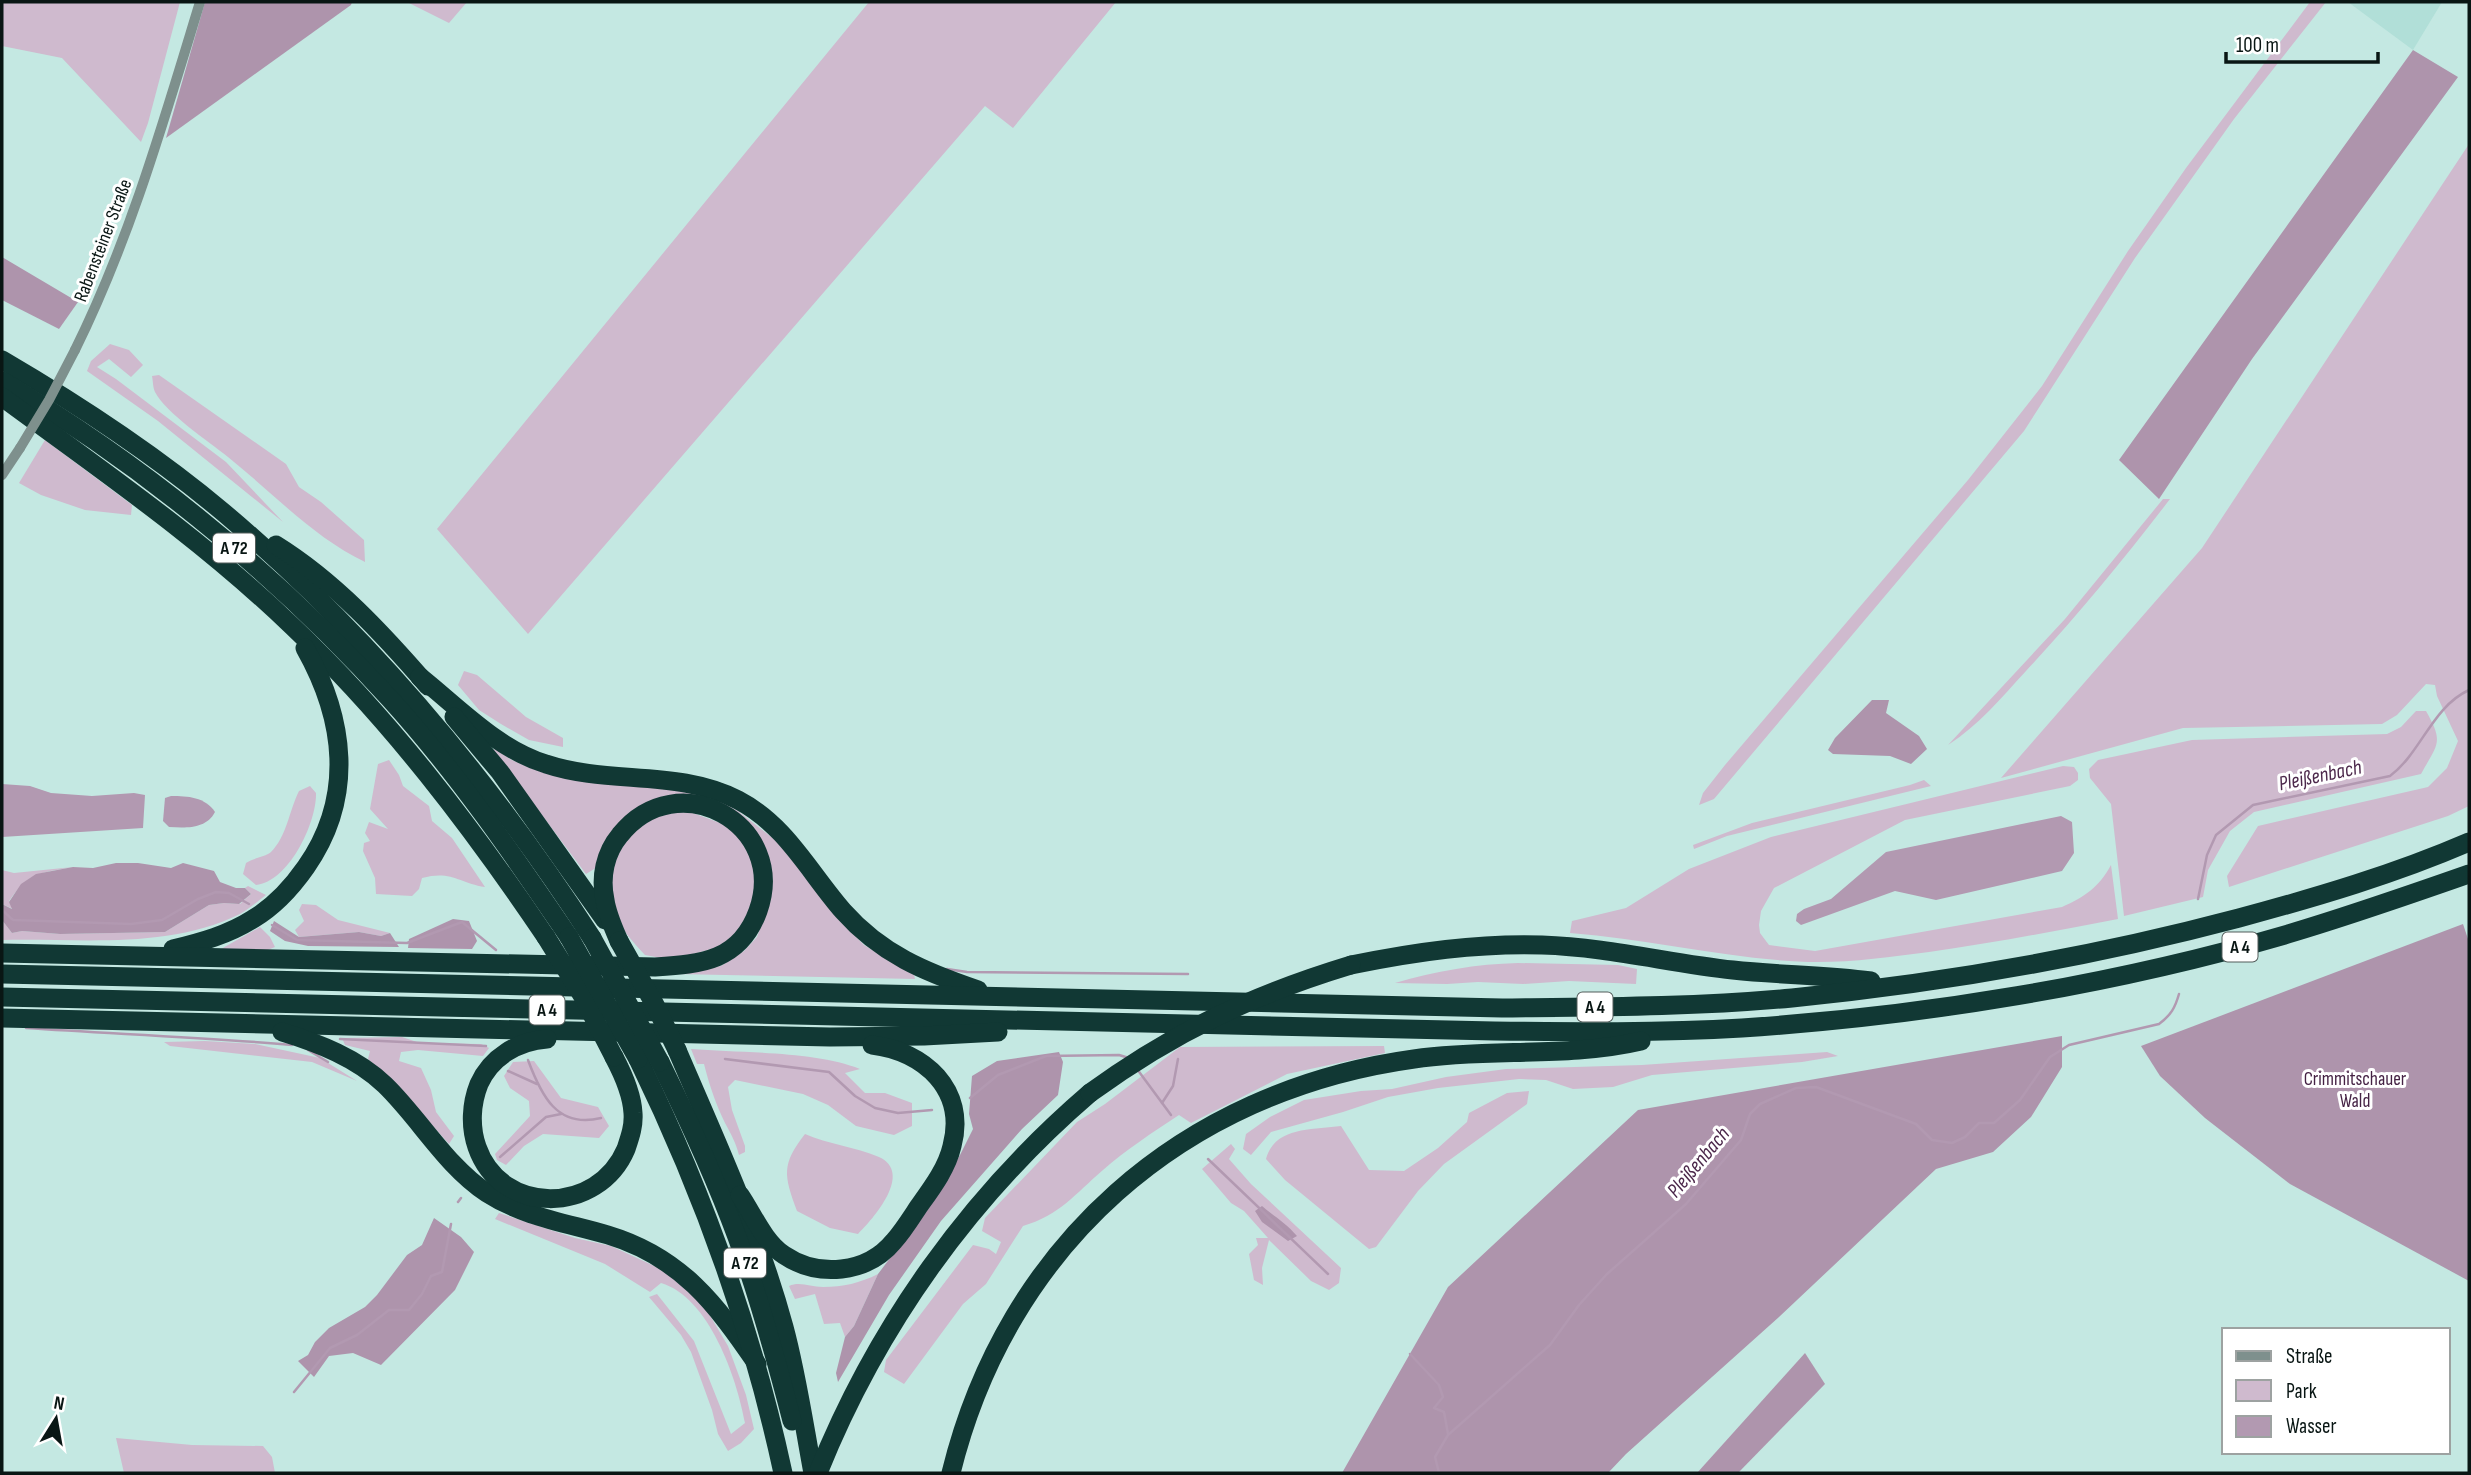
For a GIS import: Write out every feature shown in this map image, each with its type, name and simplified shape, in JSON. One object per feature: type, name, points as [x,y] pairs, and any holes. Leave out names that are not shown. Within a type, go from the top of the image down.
[{"type":"highway","name":"A 72","points":[[2,359],[86,411],[222,511],[282,564],[347,627],[415,701],[535,850],[592,938],[660,1062],[687,1118],[737,1238],[768,1332],[803,1473]]},
{"type":"highway","name":"A 72","points":[[2,382],[60,417],[170,496],[257,569],[335,641],[435,751],[520,865],[569,937],[638,1059],[699,1195],[739,1305],[757,1364],[783,1473]]},
{"type":"highway","points":[[2,397],[164,516],[293,626],[378,716],[451,803],[546,937],[582,996],[614,1057],[631,1099],[634,1115],[632,1133],[620,1163],[606,1180],[590,1190],[568,1198],[541,1199],[514,1190],[490,1171],[480,1156],[473,1137],[472,1108],[480,1084],[492,1063],[505,1053],[539,1039],[597,1032]]},
{"type":"highway","points":[[222,511],[288,552],[323,580],[358,611],[420,677],[500,772],[619,940],[677,1050],[740,1195],[785,1329],[815,1473]]},
{"type":"highway","points":[[146,955],[204,942],[226,934],[274,905],[316,853],[330,823],[337,794],[338,735],[323,681],[293,626]]},
{"type":"highway","points":[[420,677],[498,740],[545,764],[594,774],[684,781],[708,787],[739,800],[769,820],[788,838],[843,911],[867,935],[900,959],[925,971],[996,996]]},
{"type":"highway","points":[[2,953],[655,967],[692,965],[720,957],[745,939],[764,894],[763,867],[759,853],[740,826],[728,816],[710,808],[693,803],[674,803],[655,807],[627,826],[614,842],[607,857],[603,880],[604,899],[619,940]]},
{"type":"highway","name":"A 4","points":[[2,974],[1488,1007],[1675,1005],[1790,998],[1907,985],[2062,960],[2173,935],[2305,900],[2469,842]]},
{"type":"highway","name":"A 4","points":[[2,998],[1494,1031],[1683,1031],[1844,1019],[2004,997],[2109,977],[2286,934],[2369,909],[2469,874]]},
{"type":"highway","points":[[815,1473],[852,1396],[903,1307],[970,1215],[1027,1151],[1090,1093],[1162,1045],[1217,1015],[1292,984],[1351,965],[1450,948],[1543,945],[1625,953],[1731,970],[1833,976],[1907,985]]},
{"type":"highway","points":[[2,1018],[830,1037],[924,1036],[1092,1022]]},
{"type":"highway","points":[[263,1026],[339,1054],[365,1068],[404,1104],[458,1169],[486,1192],[536,1216],[610,1236],[647,1250],[678,1269],[698,1286],[724,1317],[757,1364]]},
{"type":"highway","points":[[951,1473],[965,1421],[984,1373],[1007,1328],[1035,1284],[1083,1225],[1120,1189],[1160,1156],[1204,1128],[1292,1087],[1371,1065],[1462,1054],[1628,1044],[1683,1031]]},
{"type":"highway","points":[[740,1195],[768,1238],[782,1254],[804,1265],[828,1270],[850,1268],[872,1260],[893,1243],[945,1165],[953,1145],[953,1110],[946,1089],[935,1073],[919,1059],[903,1051],[830,1037]]},
{"type":"street","name":"Rabensteiner Straße","points":[[2,475],[49,401],[91,317],[131,219],[200,2]]},
{"type":"shaded area","points":[[2348,2],[2442,2],[2413,50]]},
{"type":"green space","points":[[2,2],[180,2],[141,142],[62,58],[2,46]]},
{"type":"green space","points":[[205,2],[352,2],[166,138]]},
{"type":"green space","points":[[407,2],[467,2],[449,23]]},
{"type":"green space","points":[[869,2],[1116,2],[1013,128],[985,106],[528,634],[437,529]]},
{"type":"green space","points":[[2310,2],[2326,2],[2234,119],[2135,258],[2024,431],[1714,799],[1699,805],[1703,793],[1725,765],[1968,480],[2042,386],[2128,251],[2186,168]]},
{"type":"green space","points":[[2413,50],[2458,77],[2252,359],[2159,499],[2119,460]]},
{"type":"green space","points":[[2469,144],[2469,806],[2448,816],[2229,887],[2227,876],[2258,826],[2428,787],[2447,768],[2458,741],[2437,696],[2435,685],[2426,684],[2397,715],[2382,724],[2183,728],[2001,778],[2202,548]]},
{"type":"green space","points":[[2,257],[78,302],[59,329],[2,300]]},
{"type":"green space","points":[[110,344],[129,350],[143,365],[131,377],[109,359],[97,367],[226,462],[283,522],[158,421],[87,371],[91,361]]},
{"type":"green space","points":[[159,375],[286,464],[299,487],[321,502],[364,540],[365,562],[311,527],[178,418],[155,392],[152,376]]},
{"type":"green space","points":[[45,440],[132,505],[131,515],[85,510],[41,495],[19,483]]},
{"type":"green space","points":[[2163,499],[2170,499],[2064,629],[1989,711],[1948,745],[2065,619]]},
{"type":"green space","points":[[464,671],[477,675],[526,717],[563,738],[563,747],[529,740],[479,710],[458,685]]},
{"type":"green space","points":[[1872,700],[1889,700],[1886,713],[1919,736],[1927,749],[1911,764],[1890,756],[1833,754],[1828,750],[1835,738]]},
{"type":"green space","points":[[2416,711],[2426,711],[2437,737],[2435,749],[2421,774],[2254,812],[2230,831],[2208,870],[2203,897],[2124,916],[2111,804],[2090,778],[2089,769],[2098,760],[2192,740],[2387,734],[2401,727]]},
{"type":"green space","points":[[493,750],[533,769],[684,790],[722,802],[783,846],[836,916],[864,945],[914,975],[915,979],[674,974],[673,972],[721,966],[744,951],[757,937],[770,901],[771,873],[739,815],[658,800],[599,866],[586,874]]},
{"type":"green space","points":[[389,760],[403,786],[429,806],[432,821],[452,838],[485,887],[440,875],[422,878],[419,889],[412,896],[376,894],[375,878],[363,851],[364,843],[370,841],[365,833],[369,822],[388,829],[370,809],[378,764]]},
{"type":"green space","points":[[2063,766],[2074,767],[2078,773],[2078,780],[2070,786],[1905,820],[1774,888],[1761,911],[1760,933],[1769,945],[1815,951],[2062,907],[2091,890],[2111,865],[2118,919],[1929,952],[1823,962],[1748,957],[1570,933],[1572,921],[1626,908],[1689,869],[1771,837]]},
{"type":"green space","points":[[1924,780],[1931,786],[1727,836],[1694,849],[1693,845],[1752,823]]},
{"type":"green space","points":[[310,786],[316,793],[315,805],[299,849],[279,873],[256,885],[243,874],[246,863],[268,854],[276,846],[299,791]]},
{"type":"green space","points":[[682,809],[734,828],[755,861],[753,911],[726,945],[672,960],[645,955],[627,934],[615,908],[612,882],[617,855],[631,832],[645,821]]},
{"type":"green space","points":[[116,863],[171,868],[183,863],[214,871],[220,882],[236,888],[245,888],[251,894],[239,904],[209,905],[165,932],[12,933],[2,920],[2,904],[12,909],[9,902],[21,884],[36,874]]},
{"type":"green space","points":[[73,867],[36,875],[23,884],[9,901],[13,909],[2,904],[2,870],[14,873]]},
{"type":"green space","points":[[248,886],[266,895],[240,914],[183,933],[123,940],[2,940],[2,920],[12,933],[165,932],[209,905],[240,904],[251,894],[245,888]]},
{"type":"green space","points":[[302,904],[316,905],[338,920],[390,933],[381,936],[359,932],[299,937],[295,930],[304,921],[299,910]]},
{"type":"green space","points":[[453,919],[469,921],[477,941],[472,949],[408,948],[409,939]]},
{"type":"green space","points":[[274,921],[299,937],[359,932],[381,936],[390,933],[399,947],[308,946],[285,941],[270,931]]},
{"type":"green space","name":"Crimmitschauer Wald","points":[[2463,924],[2469,942],[2469,1281],[2290,1184],[2205,1118],[2160,1076],[2141,1046]]},
{"type":"green space","points":[[260,927],[275,947],[265,951],[221,949]]},
{"type":"green space","points":[[1518,963],[1618,965],[1637,969],[1636,984],[1569,981],[1523,984],[1395,983],[1456,969]]},
{"type":"green space","points":[[2062,1036],[2062,1067],[2031,1117],[1993,1152],[1936,1169],[1608,1473],[1342,1473],[1448,1287],[1638,1110]]},
{"type":"green space","points":[[402,1037],[420,1043],[481,1044],[489,1048],[483,1056],[418,1050],[401,1052],[399,1061],[421,1068],[431,1090],[436,1112],[454,1136],[449,1144],[395,1084],[368,1059],[370,1051],[345,1045],[342,1038]]},
{"type":"green space","points":[[164,1042],[255,1044],[320,1058],[357,1081],[312,1062],[170,1046]]},
{"type":"green space","points":[[1384,1046],[1385,1053],[1287,1074],[1191,1123],[1179,1115],[1121,1155],[1057,1210],[1023,1226],[986,1284],[963,1304],[904,1384],[884,1372],[886,1360],[973,1245],[989,1249],[996,1254],[1001,1242],[982,1231],[985,1218],[1077,1122],[1180,1047]]},
{"type":"green space","points":[[691,1049],[800,1056],[860,1069],[845,1073],[865,1093],[885,1093],[912,1103],[912,1126],[894,1135],[856,1126],[828,1105],[803,1094],[735,1080],[728,1087],[732,1110],[745,1146],[745,1152],[739,1155],[710,1087],[704,1064],[697,1064]]},
{"type":"green space","points":[[1059,1052],[1063,1062],[1058,1095],[1022,1129],[941,1221],[889,1295],[838,1382],[836,1373],[845,1337],[854,1326],[878,1274],[925,1212],[973,1129],[969,1114],[972,1076],[997,1061]]},
{"type":"green space","points":[[1827,1052],[1838,1056],[1802,1062],[1652,1075],[1613,1087],[1573,1089],[1546,1080],[1519,1079],[1438,1088],[1388,1097],[1271,1132],[1251,1155],[1243,1149],[1246,1134],[1270,1117],[1304,1100],[1392,1089],[1446,1077],[1506,1069],[1642,1065]]},
{"type":"green space","points":[[534,1061],[561,1098],[598,1107],[609,1126],[599,1138],[543,1134],[524,1146],[506,1165],[497,1160],[495,1154],[530,1116],[529,1101],[510,1088],[504,1076],[513,1062]]},
{"type":"green space","points":[[1529,1091],[1527,1104],[1444,1164],[1418,1191],[1376,1247],[1369,1249],[1285,1180],[1266,1159],[1271,1148],[1286,1135],[1307,1129],[1341,1126],[1369,1170],[1404,1171],[1438,1148],[1467,1122],[1469,1113],[1507,1093]]},
{"type":"green space","points":[[805,1134],[879,1157],[889,1164],[893,1174],[887,1196],[873,1218],[858,1234],[830,1228],[797,1211],[789,1188],[787,1171],[788,1162]]},
{"type":"green space","points":[[1231,1144],[1235,1149],[1229,1159],[1251,1184],[1341,1268],[1339,1283],[1329,1290],[1311,1281],[1269,1240],[1262,1268],[1263,1285],[1254,1280],[1249,1254],[1258,1245],[1256,1238],[1268,1238],[1244,1211],[1231,1203],[1202,1169]]},
{"type":"green space","points":[[1262,1206],[1297,1236],[1288,1241],[1262,1222],[1255,1211]]},
{"type":"green space","points":[[499,1213],[575,1238],[611,1246],[663,1270],[702,1302],[728,1346],[746,1395],[754,1429],[741,1443],[728,1451],[718,1434],[691,1352],[681,1335],[649,1297],[657,1294],[694,1341],[731,1434],[745,1423],[728,1363],[707,1322],[678,1291],[661,1283],[650,1292],[605,1264],[495,1219]]},
{"type":"green space","points":[[434,1218],[461,1237],[474,1252],[455,1290],[381,1365],[353,1353],[329,1356],[314,1377],[298,1361],[308,1355],[315,1342],[329,1328],[365,1307],[377,1295],[407,1255],[422,1245]]},
{"type":"green space","points":[[878,1274],[854,1326],[845,1337],[840,1323],[824,1324],[815,1294],[795,1299],[789,1286],[838,1286]]},
{"type":"green space","points":[[1805,1353],[1825,1384],[1738,1473],[1697,1473]]},
{"type":"green space","points":[[116,1438],[192,1445],[263,1446],[272,1457],[275,1473],[124,1473]]},
{"type":"water","points":[[2,784],[30,786],[51,793],[92,796],[134,793],[145,795],[143,828],[2,837]]},
{"type":"water","points":[[171,796],[201,800],[215,812],[207,822],[201,824],[169,827],[163,821],[165,798]]},
{"type":"water","points":[[2061,816],[2072,822],[2074,853],[2062,871],[1936,900],[1895,891],[1801,925],[1796,921],[1797,914],[1831,899],[1886,852]]},
{"type":"waterway","name":"Pleißenbach","points":[[2198,899],[2207,855],[2216,835],[2253,805],[2390,776],[2410,755],[2445,707],[2469,690]]},
{"type":"waterway","points":[[2,910],[13,920],[131,924],[162,920],[216,892],[229,893],[249,904]]},
{"type":"waterway","points":[[272,925],[297,940],[407,943],[462,922],[496,950]]},
{"type":"waterway","points":[[947,969],[967,972],[1188,974]]},
{"type":"waterway","name":"Pleißenbach","points":[[1439,1473],[1435,1457],[1448,1435],[1550,1345],[1579,1305],[1607,1274],[1686,1204],[1741,1140],[1750,1114],[1760,1104],[1796,1088],[1816,1087],[1916,1124],[1932,1140],[1952,1143],[1965,1137],[1979,1123],[1994,1123],[2020,1100],[2050,1057],[2069,1045],[2159,1024],[2172,1011],[2179,994]]},
{"type":"waterway","points":[[26,1028],[292,1045]]},
{"type":"waterway","points":[[340,1039],[486,1046]]},
{"type":"waterway","points":[[308,1050],[328,1062]]},
{"type":"waterway","points":[[970,1098],[998,1075],[1046,1056],[1119,1055],[1129,1058]]},
{"type":"waterway","points":[[725,1059],[829,1072],[855,1096],[875,1108],[898,1113],[932,1110]]},
{"type":"waterway","points":[[1162,1103],[1173,1086],[1178,1059]]},
{"type":"waterway","points":[[528,1060],[545,1097],[562,1114],[586,1120],[601,1118]]},
{"type":"waterway","points":[[1137,1069],[1171,1115]]},
{"type":"waterway","points":[[508,1071],[537,1084]]},
{"type":"waterway","points":[[500,1157],[546,1117],[561,1114]]},
{"type":"waterway","points":[[1208,1159],[1328,1274]]},
{"type":"waterway","points":[[458,1202],[461,1198]]},
{"type":"waterway","points":[[294,1392],[330,1348],[357,1335],[389,1310],[409,1310],[422,1294],[431,1276],[442,1272],[451,1224]]},
{"type":"waterway","points":[[1410,1354],[1439,1385],[1443,1397],[1434,1408],[1444,1412],[1448,1434]]}]
